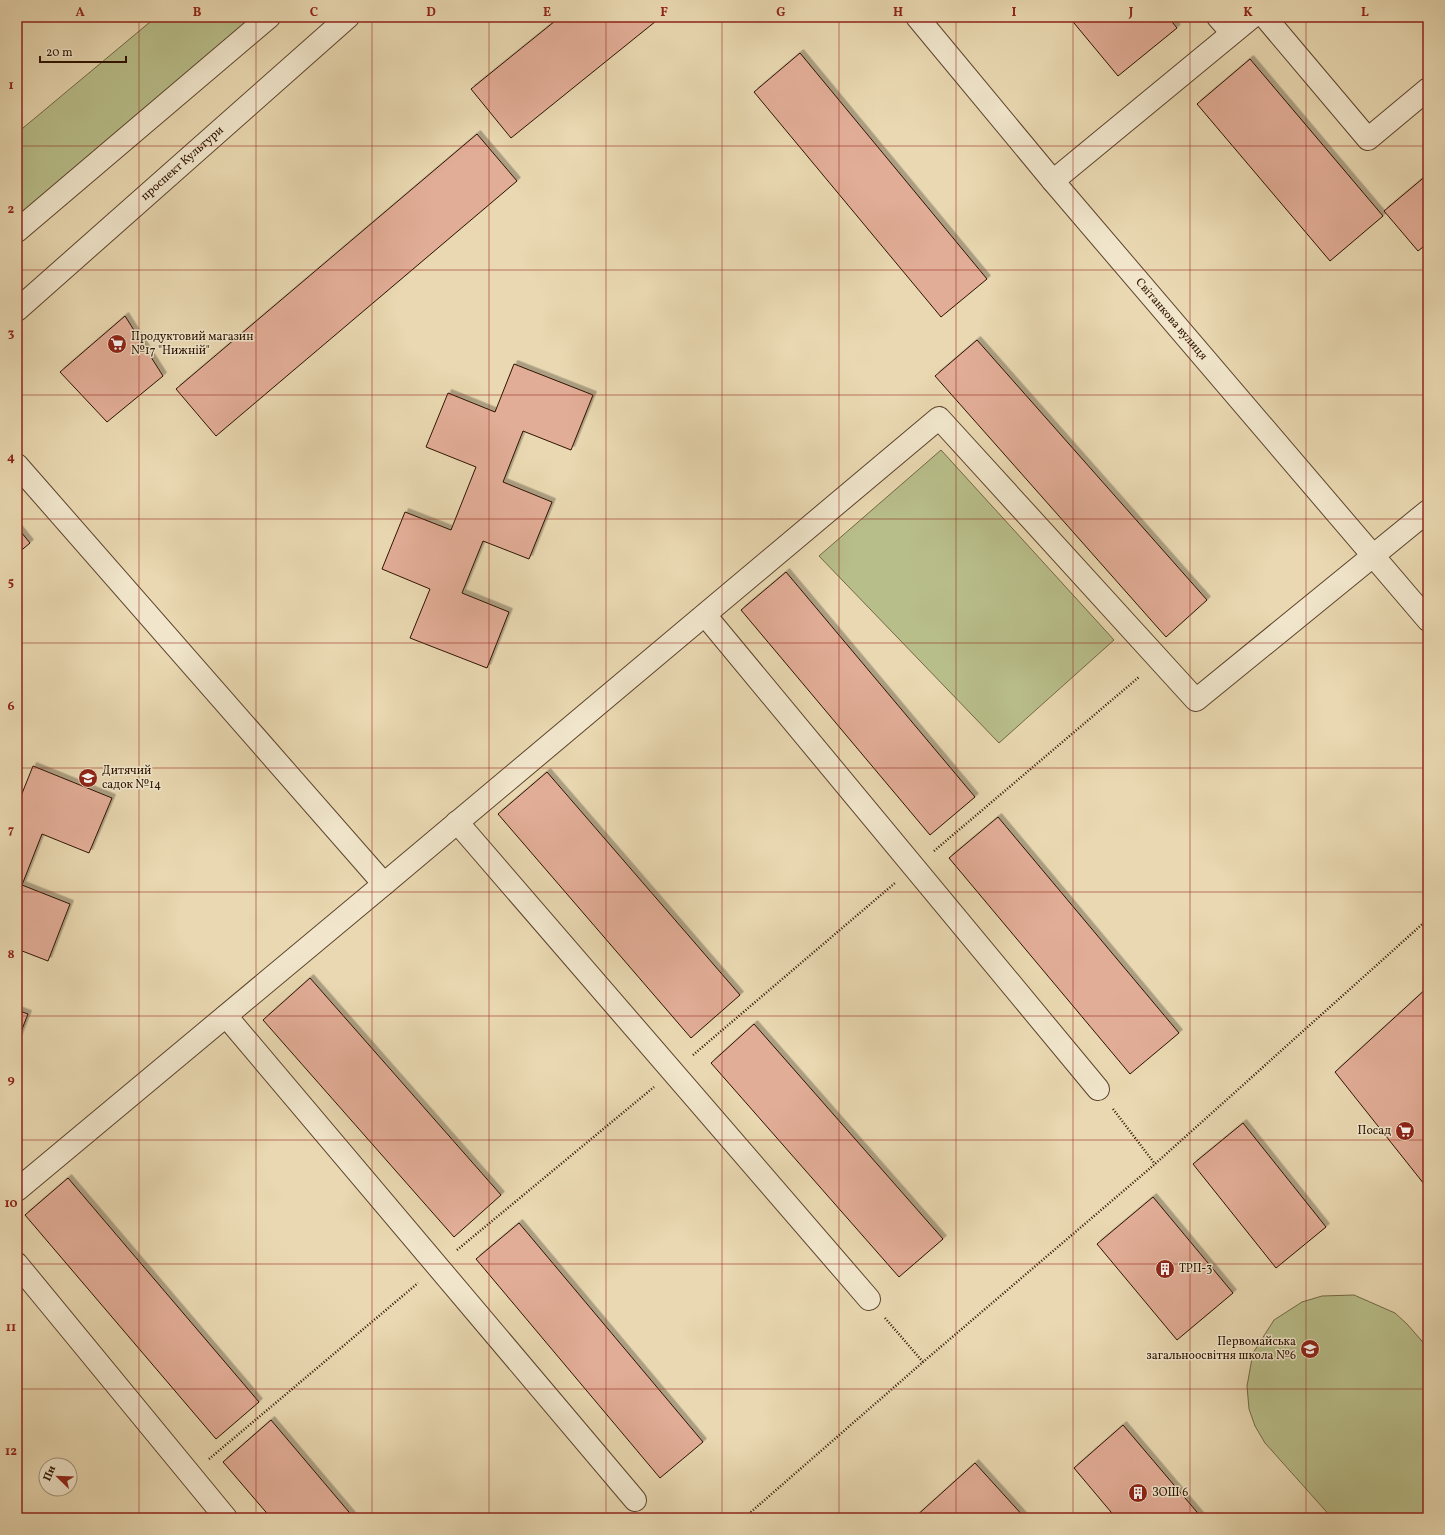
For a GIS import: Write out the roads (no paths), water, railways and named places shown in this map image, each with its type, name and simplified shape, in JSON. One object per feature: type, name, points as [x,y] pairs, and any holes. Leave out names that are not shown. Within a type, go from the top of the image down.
[{"type":"street","points":[[17,231],[268,17]]},
{"type":"street","name":"проспект Культури","points":[[17,310],[348,17]]},
{"type":"street","name":"Світанкова вулиця","points":[[917,17],[1053,181],[1428,620]]},
{"type":"street","points":[[1053,181],[1225,25],[1252,17]]},
{"type":"street","points":[[1266,17],[1368,139],[1428,89]]},
{"type":"street","points":[[17,1190],[705,615],[938,418],[1196,700],[1428,511]]},
{"type":"street","points":[[17,465],[384,884]]},
{"type":"street","points":[[705,615],[1098,1089]]},
{"type":"street","points":[[457,822],[869,1299]]},
{"type":"street","points":[[226,1016],[635,1500]]},
{"type":"street","points":[[17,1264],[226,1518]]},
{"type":"place","name":"Продуктовий магазин №17 \"Нижній\"","points":[[117,344]]},
{"type":"place","name":"Дитячий садок №14","points":[[88,778]]},
{"type":"place","name":"Посад","points":[[1405,1131]]},
{"type":"place","name":"ТРП-3","points":[[1165,1269]]},
{"type":"place","name":"Первомайська загальноосвітня школа №6","points":[[1310,1349]]},
{"type":"place","name":"ЗОШ 6","points":[[1138,1493]]}]
